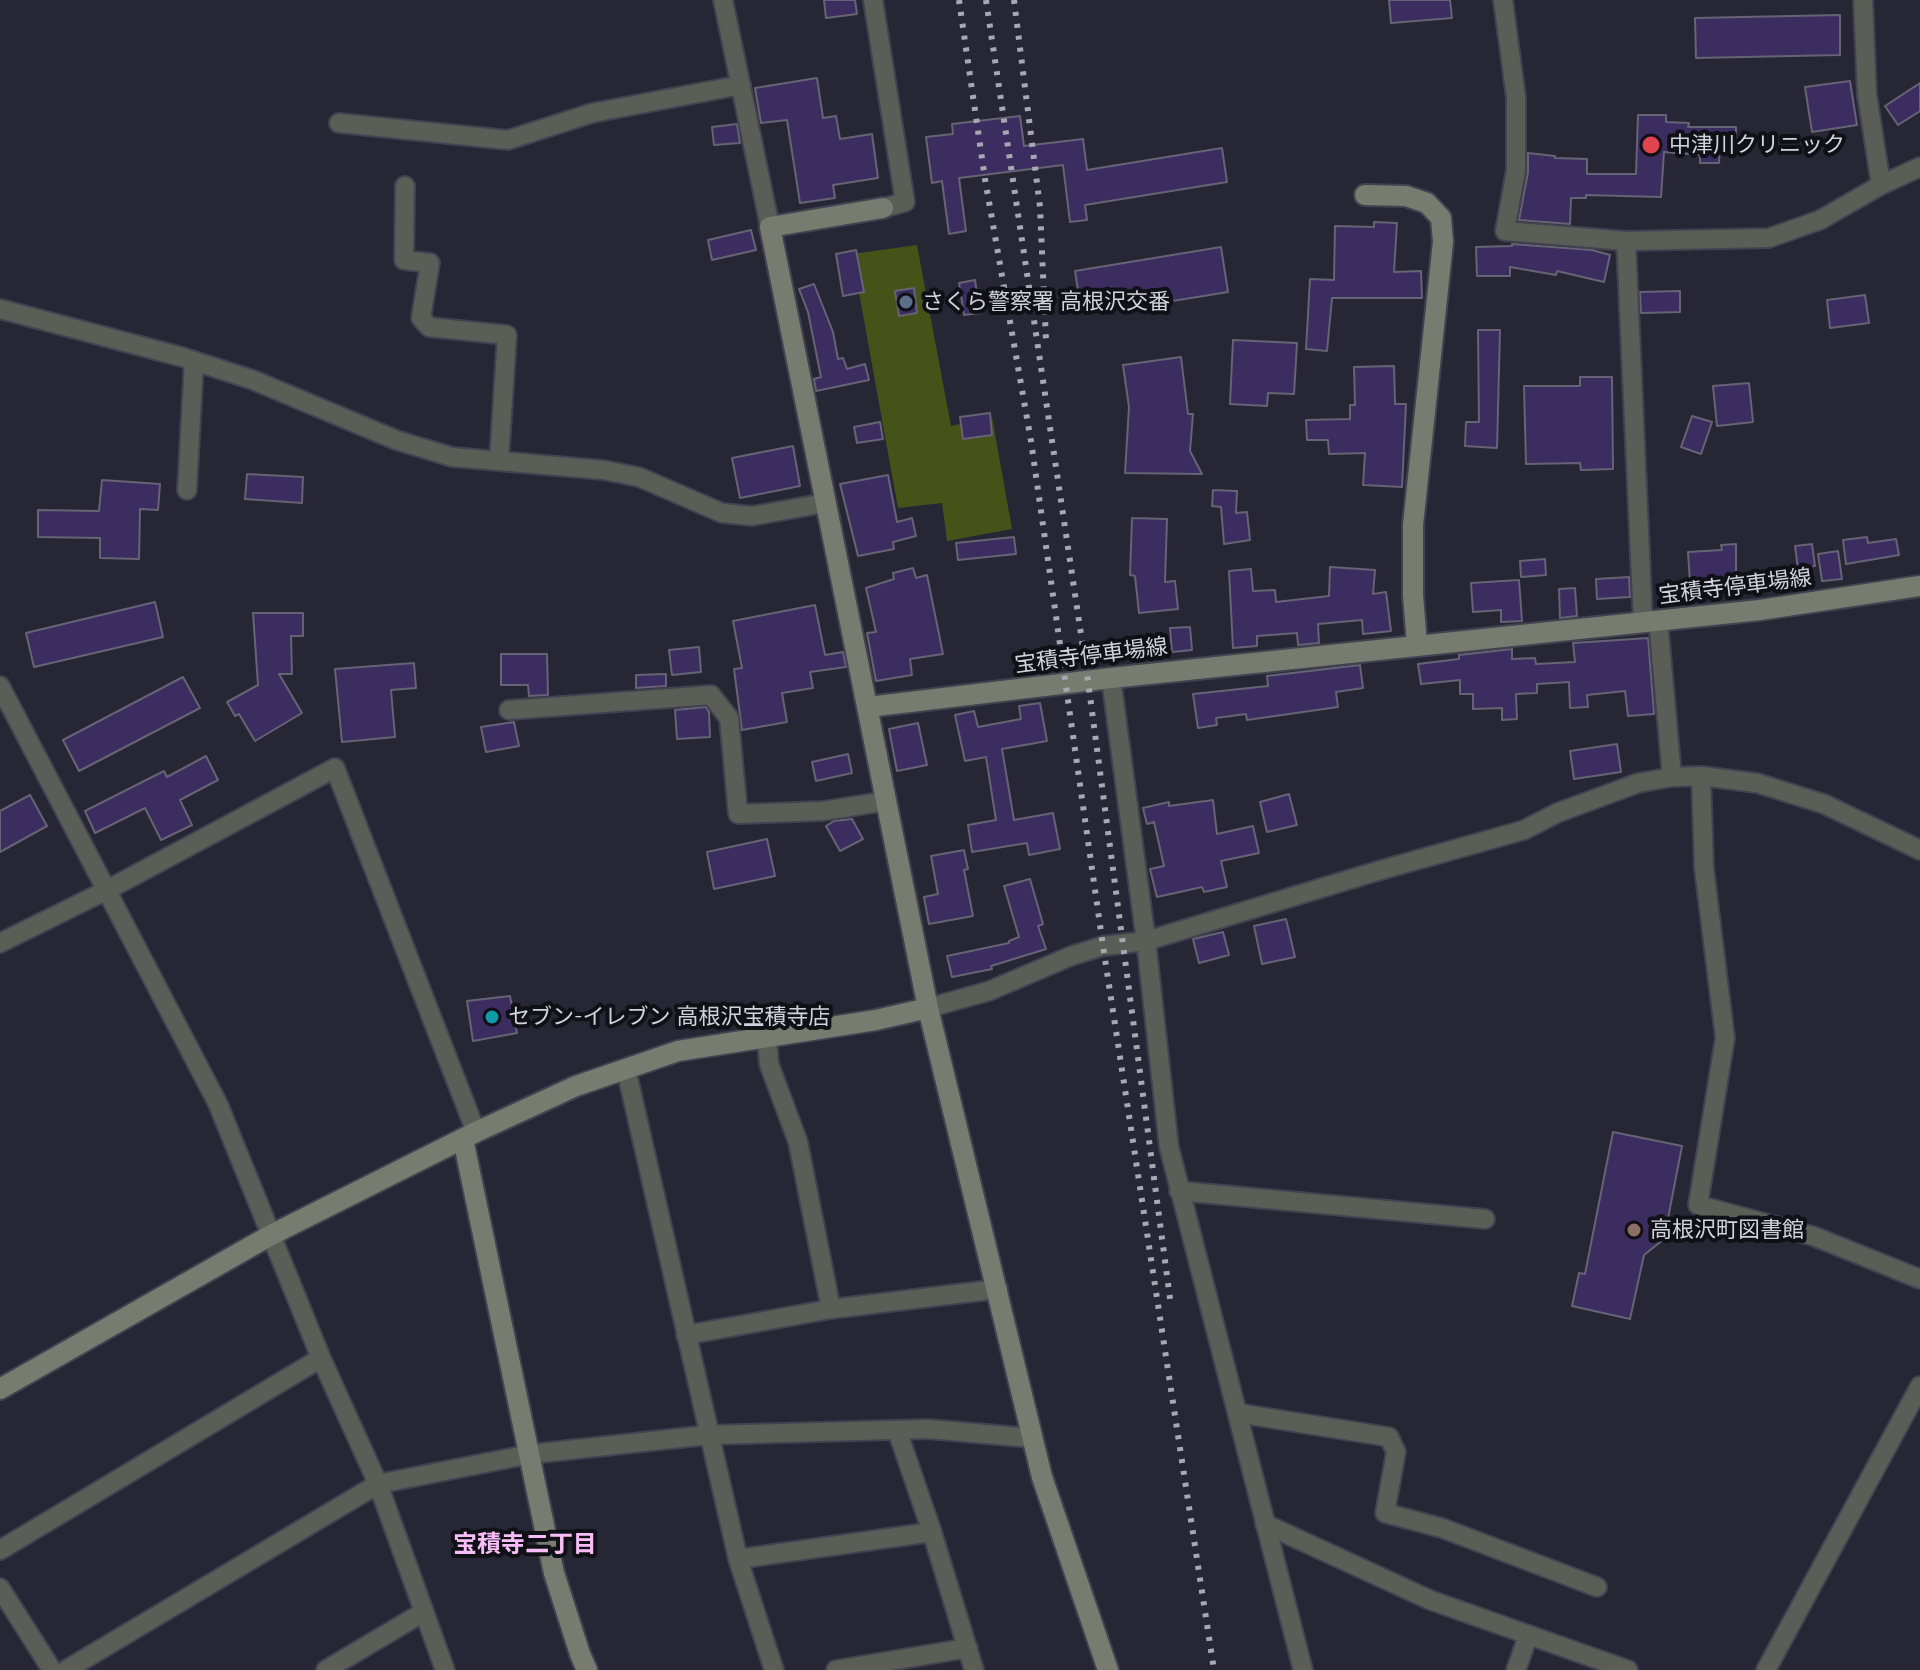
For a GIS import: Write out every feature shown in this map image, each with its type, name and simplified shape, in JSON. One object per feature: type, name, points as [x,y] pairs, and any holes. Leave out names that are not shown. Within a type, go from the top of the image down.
[{"type":"street","points":[[723,0],[928,1008],[1042,1477],[1108,1670]]},
{"type":"street","points":[[770,227],[905,202],[873,0]]},
{"type":"street","points":[[1503,0],[1516,98],[1516,170],[1505,231],[1626,241],[1769,238],[1820,220],[1920,167]]},
{"type":"street","points":[[1863,0],[1867,95],[1881,185]]},
{"type":"street","points":[[339,123],[508,140],[592,113],[741,85]]},
{"type":"street","points":[[405,186],[404,260],[430,263],[421,318],[429,327],[507,335],[499,461]]},
{"type":"street","points":[[1365,195],[1406,196],[1427,203],[1441,218],[1443,242],[1413,525],[1417,645]]},
{"type":"street","points":[[1626,241],[1651,621],[1672,777]]},
{"type":"street","points":[[0,309],[253,380],[396,440],[452,457],[603,470],[639,477],[722,513],[752,516],[825,503]]},
{"type":"street","points":[[187,490],[194,361]]},
{"type":"street","name":"宝積寺停車場線","points":[[868,707],[1111,678],[1760,610],[1920,586]]},
{"type":"street","points":[[1111,678],[1146,941],[1169,1147],[1303,1670]]},
{"type":"street","points":[[0,686],[218,1104],[321,1358],[378,1484],[445,1670]]},
{"type":"street","points":[[509,710],[711,695],[729,718],[738,814],[823,811],[887,801]]},
{"type":"street","points":[[0,943],[107,890],[335,768],[470,1136],[554,1573],[587,1670]]},
{"type":"street","points":[[1701,776],[1704,868],[1725,1038],[1698,1205],[1813,1236],[1920,1279]]},
{"type":"street","points":[[0,1389],[271,1235],[576,1086],[678,1051],[928,1008],[989,991],[1103,946],[1146,941],[1524,830],[1557,813],[1638,783],[1672,777],[1701,776],[1757,783],[1824,804],[1920,850]]},
{"type":"street","points":[[767,1037],[769,1064],[798,1142],[831,1309]]},
{"type":"street","points":[[626,1069],[738,1559],[774,1670]]},
{"type":"street","points":[[1179,1191],[1485,1219]]},
{"type":"street","points":[[686,1335],[831,1309],[998,1289]]},
{"type":"street","points":[[0,1550],[321,1358]]},
{"type":"street","points":[[1766,1670],[1920,1386]]},
{"type":"street","points":[[1237,1413],[1389,1437],[1396,1452],[1385,1513],[1442,1528],[1597,1587]]},
{"type":"street","points":[[66,1670],[378,1484],[531,1454],[708,1435],[928,1429],[1032,1438]]},
{"type":"street","points":[[897,1430],[974,1670]]},
{"type":"street","points":[[1265,1524],[1418,1595],[1628,1670]]},
{"type":"street","points":[[738,1559],[932,1532]]},
{"type":"street","points":[[0,1588],[52,1670]]},
{"type":"street","points":[[326,1670],[422,1613]]},
{"type":"street","points":[[1516,1670],[1528,1636]]},
{"type":"street","points":[[836,1670],[968,1648]]},
{"type":"green space","points":[[917,245],[951,426],[992,417],[1012,529],[947,541],[942,503],[898,508],[852,254]]},
{"type":"building","points":[[824,0],[855,0],[857,14],[826,18]]},
{"type":"building","points":[[1389,0],[1450,0],[1452,18],[1391,23]]},
{"type":"building","points":[[1840,15],[1840,55],[1696,58],[1695,18]]},
{"type":"building","points":[[817,78],[823,118],[836,116],[840,139],[872,134],[878,178],[833,185],[835,198],[800,203],[787,120],[761,123],[755,88]]},
{"type":"building","points":[[1850,81],[1857,125],[1812,132],[1805,87]]},
{"type":"building","points":[[1920,83],[1920,111],[1898,125],[1885,106]]},
{"type":"building","points":[[1638,115],[1666,115],[1666,122],[1689,123],[1688,127],[1736,127],[1736,143],[1720,143],[1719,163],[1700,163],[1700,155],[1664,152],[1661,197],[1586,195],[1586,198],[1571,198],[1570,224],[1519,220],[1528,172],[1528,153],[1587,159],[1587,174],[1636,174]]},
{"type":"building","points":[[1020,116],[1024,146],[1083,139],[1087,170],[1222,148],[1227,182],[1085,205],[1087,220],[1070,222],[1063,165],[959,178],[966,231],[949,234],[942,181],[932,183],[926,137],[953,134],[952,124]]},
{"type":"building","points":[[737,124],[740,143],[714,145],[712,127]]},
{"type":"building","points":[[1374,222],[1397,223],[1394,272],[1421,271],[1422,298],[1332,298],[1327,351],[1306,349],[1310,279],[1334,280],[1335,226],[1374,227]]},
{"type":"building","points":[[751,230],[756,250],[712,260],[708,240]]},
{"type":"building","points":[[1512,244],[1592,250],[1610,255],[1604,282],[1557,271],[1556,275],[1510,267],[1510,276],[1477,276],[1476,247]]},
{"type":"building","points":[[1221,247],[1228,292],[1160,303],[1158,290],[1080,303],[1075,271]]},
{"type":"building","points":[[856,250],[864,292],[843,296],[836,254]]},
{"type":"building","points":[[975,280],[980,313],[964,315],[959,283]]},
{"type":"building","points":[[814,284],[833,332],[838,359],[843,358],[847,369],[865,364],[869,380],[816,391],[814,379],[821,377],[808,312],[799,289]]},
{"type":"building","name":"さくら警察署 高根沢交番","points":[[914,288],[917,313],[899,316],[895,291]]},
{"type":"building","points":[[1680,291],[1680,312],[1641,313],[1640,292]]},
{"type":"building","points":[[1865,295],[1869,323],[1830,328],[1827,300]]},
{"type":"building","points":[[1478,330],[1500,330],[1497,448],[1465,446],[1466,422],[1479,422]]},
{"type":"building","points":[[1233,340],[1297,343],[1294,394],[1268,393],[1267,406],[1230,404]]},
{"type":"building","points":[[1181,357],[1188,414],[1193,414],[1190,451],[1202,474],[1125,473],[1129,407],[1123,365]]},
{"type":"building","points":[[1394,366],[1395,404],[1406,404],[1402,487],[1363,485],[1365,453],[1329,454],[1328,440],[1307,440],[1306,420],[1350,419],[1350,405],[1355,405],[1354,367]]},
{"type":"building","points":[[1580,377],[1612,377],[1613,469],[1581,470],[1580,463],[1526,464],[1524,386],[1580,386]]},
{"type":"building","points":[[1749,383],[1753,422],[1717,426],[1713,386]]},
{"type":"building","points":[[990,413],[992,435],[963,439],[960,417]]},
{"type":"building","points":[[1692,416],[1712,422],[1701,454],[1681,447]]},
{"type":"building","points":[[880,422],[883,439],[857,443],[854,427]]},
{"type":"building","points":[[793,446],[800,486],[740,498],[732,458]]},
{"type":"building","points":[[247,474],[303,477],[302,503],[245,499]]},
{"type":"building","points":[[888,475],[897,522],[912,518],[916,536],[893,542],[894,549],[858,556],[840,484]]},
{"type":"building","points":[[102,480],[160,484],[158,510],[140,509],[139,559],[100,558],[100,538],[38,537],[38,510],[99,511]]},
{"type":"building","points":[[1213,490],[1237,491],[1236,513],[1247,512],[1250,540],[1224,544],[1221,507],[1212,506]]},
{"type":"building","points":[[1132,518],[1167,519],[1165,582],[1175,581],[1178,609],[1139,613],[1135,576],[1130,575]]},
{"type":"building","points":[[1014,537],[1016,554],[958,560],[956,543]]},
{"type":"building","points":[[1867,537],[1868,543],[1896,539],[1899,555],[1846,564],[1843,540]]},
{"type":"building","points":[[1736,544],[1736,579],[1690,582],[1688,552],[1722,550],[1721,545]]},
{"type":"building","points":[[1812,544],[1815,566],[1798,569],[1795,546]]},
{"type":"building","points":[[1838,551],[1842,579],[1822,581],[1818,554]]},
{"type":"building","points":[[1545,559],[1546,575],[1521,577],[1520,561]]},
{"type":"building","points":[[1330,567],[1375,570],[1373,594],[1386,592],[1391,631],[1363,634],[1362,620],[1318,624],[1319,643],[1298,645],[1297,633],[1257,636],[1257,646],[1233,648],[1229,571],[1251,569],[1253,591],[1275,590],[1276,602],[1329,596]]},
{"type":"building","points":[[913,568],[916,578],[927,575],[943,654],[910,659],[912,675],[876,681],[867,633],[876,632],[866,588],[894,579],[893,573]]},
{"type":"building","points":[[1629,577],[1630,597],[1597,599],[1596,579]]},
{"type":"building","points":[[1519,580],[1522,621],[1501,622],[1501,610],[1473,612],[1471,583]]},
{"type":"building","points":[[1575,588],[1577,616],[1560,618],[1559,589]]},
{"type":"building","points":[[155,602],[163,637],[34,667],[26,633]]},
{"type":"building","points":[[815,605],[825,655],[843,652],[846,667],[810,672],[813,688],[782,693],[787,722],[742,730],[734,669],[742,668],[733,621]]},
{"type":"building","points":[[253,613],[303,613],[303,636],[291,636],[292,674],[279,674],[302,713],[255,741],[239,714],[235,716],[227,702],[258,685]]},
{"type":"building","points":[[1190,627],[1192,650],[1172,652],[1170,628]]},
{"type":"building","points":[[1648,638],[1654,714],[1628,716],[1625,691],[1587,695],[1588,707],[1570,708],[1569,682],[1537,684],[1537,693],[1516,694],[1517,719],[1502,720],[1502,708],[1473,709],[1473,694],[1460,694],[1460,680],[1421,684],[1418,664],[1459,659],[1459,655],[1512,649],[1512,659],[1535,658],[1536,664],[1575,662],[1573,643]]},
{"type":"building","points":[[699,647],[701,672],[672,675],[669,650]]},
{"type":"building","points":[[501,654],[547,654],[548,695],[529,696],[528,685],[501,685]]},
{"type":"building","points":[[414,663],[416,688],[391,690],[395,737],[342,742],[335,669]]},
{"type":"building","points":[[1360,665],[1363,688],[1336,692],[1338,707],[1247,720],[1246,714],[1216,718],[1217,725],[1198,728],[1193,694],[1268,686],[1267,676]]},
{"type":"building","points":[[666,674],[666,686],[636,688],[636,675]]},
{"type":"building","points":[[183,677],[200,708],[79,771],[63,740]]},
{"type":"building","points":[[1040,703],[1047,741],[1002,749],[1014,820],[1053,813],[1060,849],[1029,855],[1027,843],[972,852],[968,825],[996,820],[986,757],[965,761],[955,715],[974,711],[978,727],[1021,719],[1019,706]]},
{"type":"building","points":[[706,707],[710,737],[677,739],[675,710]]},
{"type":"building","points":[[514,722],[519,746],[486,752],[481,727]]},
{"type":"building","points":[[918,723],[927,765],[897,771],[889,729]]},
{"type":"building","points":[[1617,744],[1621,772],[1574,779],[1570,751]]},
{"type":"building","points":[[848,754],[852,773],[816,781],[812,762]]},
{"type":"building","points":[[206,756],[218,780],[180,800],[192,825],[161,840],[145,808],[95,833],[85,811],[164,771],[167,777]]},
{"type":"building","points":[[1289,794],[1297,825],[1267,832],[1260,802]]},
{"type":"building","points":[[30,795],[47,826],[0,852],[0,811]]},
{"type":"building","points":[[1213,800],[1217,834],[1253,826],[1259,853],[1221,861],[1227,887],[1204,892],[1202,887],[1157,897],[1150,869],[1164,866],[1154,822],[1147,824],[1143,808],[1169,802],[1169,806]]},
{"type":"building","points":[[852,819],[863,839],[840,851],[826,826],[834,821]]},
{"type":"building","points":[[767,839],[775,876],[714,889],[707,852]]},
{"type":"building","points":[[964,850],[968,869],[964,870],[973,916],[929,924],[924,897],[938,894],[931,856]]},
{"type":"building","points":[[1030,879],[1043,924],[1038,926],[1046,949],[991,966],[992,969],[952,977],[947,956],[1009,943],[1019,937],[1004,886]]},
{"type":"building","points":[[1286,919],[1295,957],[1262,964],[1254,926]]},
{"type":"building","points":[[1223,932],[1229,955],[1199,963],[1193,939]]},
{"type":"building","name":"セブン-イレブン 高根沢宝積寺店","points":[[510,996],[517,1033],[473,1041],[467,1001]]},
{"type":"building","name":"高根沢町図書館","points":[[1613,1132],[1682,1146],[1664,1239],[1644,1255],[1630,1319],[1572,1306],[1579,1273],[1585,1274]]},
{"type":"railway","points":[[959,0],[985,179],[1031,441],[1103,946],[1214,1670]]},
{"type":"railway","points":[[986,0],[1088,681],[1171,1306]]},
{"type":"railway","points":[[1014,0],[1040,207],[1046,340]]},
{"type":"place","name":"中津川クリニック","points":[[1651,145]]},
{"type":"place","name":"さくら警察署 高根沢交番","points":[[906,302]]},
{"type":"place","name":"セブン-イレブン 高根沢宝積寺店","points":[[492,1017]]},
{"type":"place","name":"高根沢町図書館","points":[[1634,1230]]},
{"type":"district","name":"宝積寺二丁目","points":[[525,1545]]}]
